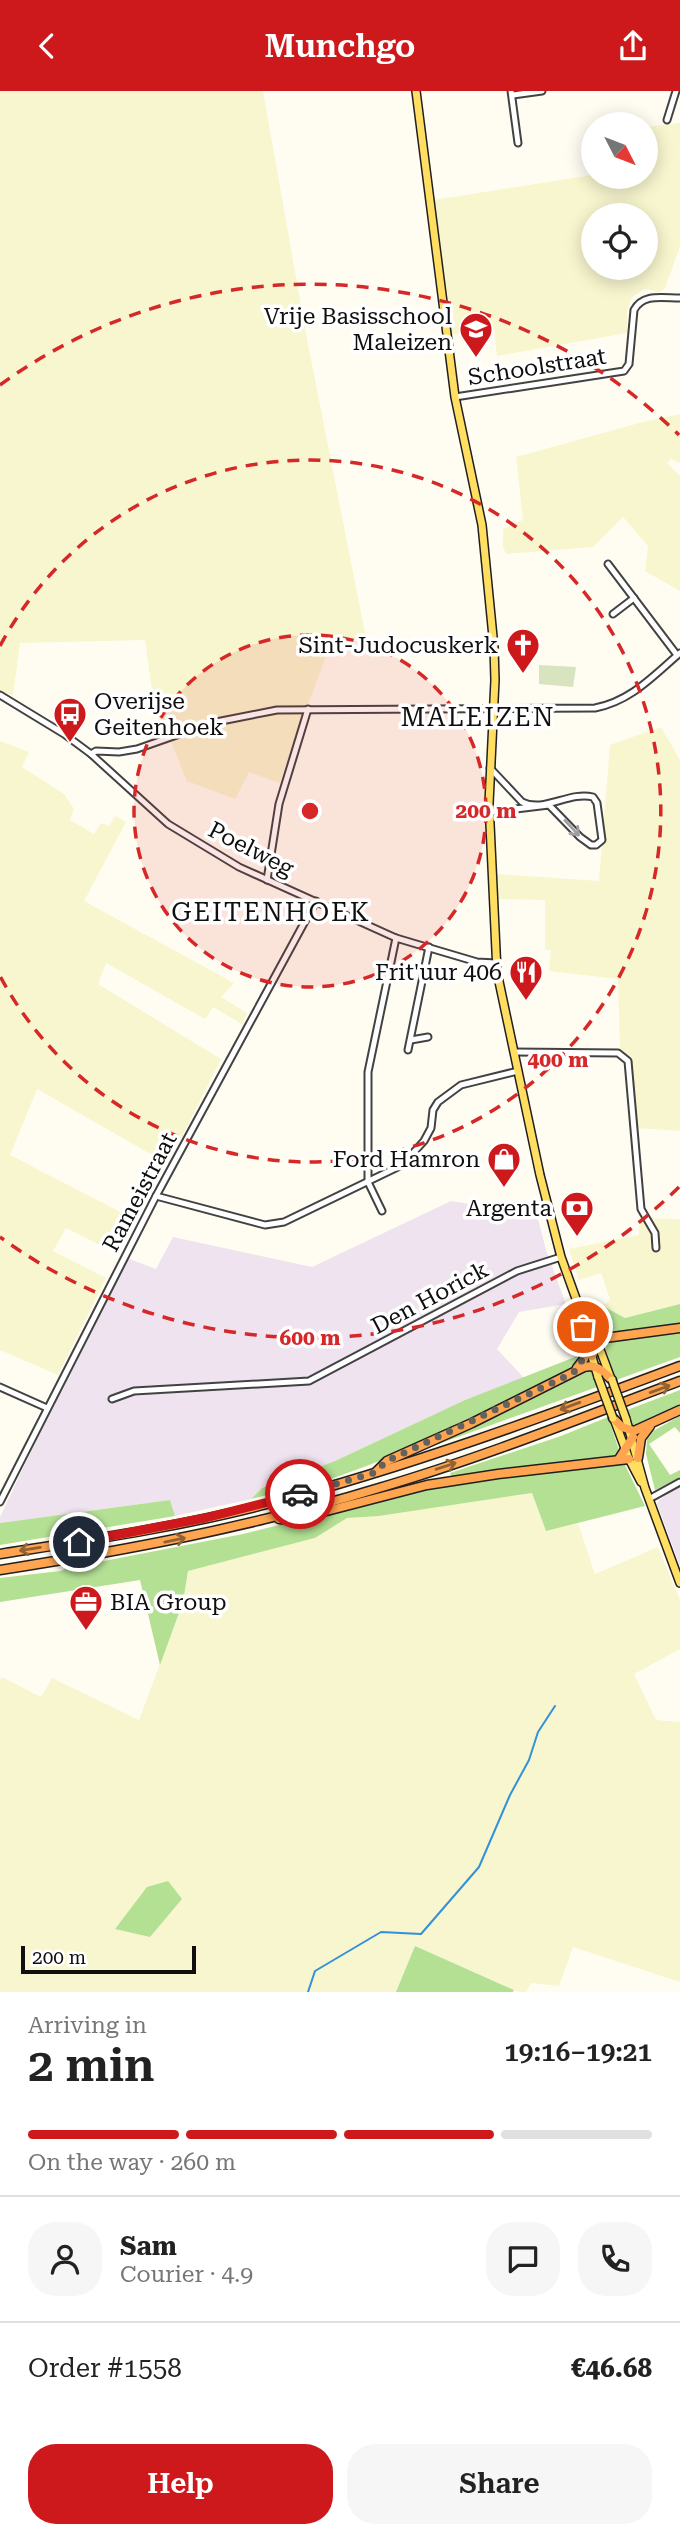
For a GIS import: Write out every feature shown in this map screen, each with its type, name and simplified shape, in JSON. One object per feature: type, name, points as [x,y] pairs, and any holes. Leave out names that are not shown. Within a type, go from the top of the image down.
[{"type":"highway","points":[[592,1356],[601,1341],[680,1328]]},
{"type":"highway","points":[[592,1332],[601,1341]]},
{"type":"highway","points":[[573,1373],[584,1359],[587,1343]]},
{"type":"highway","points":[[0,1554],[105,1538],[266,1504],[473,1441],[680,1366]]},
{"type":"highway","points":[[374,1473],[387,1461],[584,1367],[599,1367],[612,1380]]},
{"type":"highway","points":[[0,1570],[150,1546],[272,1518],[381,1488],[680,1381]]},
{"type":"highway","points":[[628,1431],[641,1429],[680,1410]]},
{"type":"highway","points":[[613,1418],[628,1431],[628,1457]]},
{"type":"highway","points":[[272,1518],[292,1520],[427,1485],[628,1457],[652,1423]]},
{"type":"highway","points":[[362,1502],[381,1488]]},
{"type":"main road","points":[[416,91],[455,397],[482,525],[495,647],[490,812],[496,963],[561,1257],[579,1307],[587,1343],[599,1367],[613,1418]]},
{"type":"main road","points":[[579,1307],[592,1332]]},
{"type":"main road","points":[[599,1367],[601,1341]]},
{"type":"main road","points":[[612,1380],[628,1431],[628,1457],[645,1488],[680,1583]]},
{"type":"main road","points":[[628,1431],[628,1457]]},
{"type":"street","points":[[518,143],[512,93],[542,91]]},
{"type":"street","points":[[667,120],[676,91]]},
{"type":"street","name":"Schoolstraat","points":[[455,397],[624,371],[629,364],[636,305],[645,298],[680,297]]},
{"type":"street","points":[[91,754],[96,751],[119,752],[137,749],[211,723],[276,710],[583,709],[607,706],[629,696],[679,654],[608,564]]},
{"type":"street","points":[[613,614],[634,599]]},
{"type":"street","name":"Poelweg","points":[[0,695],[91,754],[162,819],[239,867],[396,938],[477,962],[496,963]]},
{"type":"street","points":[[267,880],[279,804],[308,709]]},
{"type":"street","points":[[490,768],[527,804],[553,803],[575,795],[593,797],[597,803],[603,840],[596,845],[587,842],[549,805],[490,812]]},
{"type":"street","name":"Rameistraat","points":[[0,1502],[156,1196],[316,901]]},
{"type":"street","points":[[382,1210],[368,1182],[368,1072],[396,938]]},
{"type":"street","points":[[408,1050],[429,947]]},
{"type":"street","points":[[411,1040],[428,1037]]},
{"type":"street","points":[[514,1052],[618,1053],[628,1061],[641,1209],[654,1233],[656,1248]]},
{"type":"street","points":[[156,1196],[265,1225],[274,1224],[402,1165],[411,1158],[431,1128],[433,1110],[441,1099],[461,1085],[518,1071]]},
{"type":"street","name":"Den Horick","points":[[112,1399],[134,1391],[309,1381],[517,1272],[561,1257]]},
{"type":"street","points":[[0,1387],[47,1408]]},
{"type":"street","points":[[649,1499],[662,1495],[680,1482]]},
{"type":"shaded area","points":[[0,91],[263,91],[307,339],[366,638],[330,645],[279,783],[249,772],[235,799],[187,781],[171,741],[155,712],[145,640],[20,643],[13,695],[0,693]]},
{"type":"shaded area","points":[[680,123],[680,247],[665,288],[660,292],[645,289],[632,297],[627,311],[627,333],[497,356],[494,330],[450,335],[433,200],[581,177],[581,189],[658,189],[658,126]]},
{"type":"shaded area","points":[[680,414],[680,463],[671,459],[667,463],[680,476],[680,591],[645,571],[648,546],[623,517],[593,547],[506,554],[503,547],[503,529],[523,520],[516,457]]},
{"type":"shaded area","points":[[661,727],[680,760],[680,1131],[636,1128],[630,1059],[620,1049],[618,979],[549,971],[551,950],[545,950],[545,900],[497,899],[497,874],[599,881],[610,745]]},
{"type":"shaded area","points":[[0,741],[29,752],[22,767],[64,794],[74,809],[70,820],[94,834],[101,823],[109,826],[115,816],[126,822],[84,901],[234,983],[221,997],[247,1013],[242,1024],[213,1007],[205,1019],[106,963],[98,984],[221,1059],[168,1164],[37,1089],[10,1155],[136,1220],[118,1254],[66,1228],[53,1251],[106,1278],[58,1375],[0,1350]]},
{"type":"shaded area","points":[[451,1201],[537,1215],[546,1250],[566,1304],[519,1312],[497,1349],[524,1378],[465,1400],[335,1461],[262,1488],[251,1499],[175,1516],[170,1500],[0,1523],[0,1517],[47,1418],[127,1258],[156,1269],[173,1237],[312,1267]]},
{"type":"shaded area","points":[[640,1218],[680,1219],[680,1304],[625,1318],[603,1306],[610,1299],[601,1273],[579,1280],[569,1249],[639,1235]]},
{"type":"shaded area","points":[[680,1486],[680,1566],[657,1504]]},
{"type":"shaded area","points":[[532,1493],[546,1531],[578,1523],[595,1574],[658,1547],[680,1600],[680,1649],[634,1674],[656,1720],[680,1722],[680,1982],[573,1947],[559,1986],[531,1983],[526,1992],[519,1992],[415,1946],[396,1992],[0,1992],[2,1677],[41,1697],[52,1678],[139,1720],[183,1602],[188,1571],[315,1538],[347,1518],[379,1516]]},
{"type":"green space","points":[[539,665],[576,667],[573,687],[539,684]]},
{"type":"green space","points":[[680,1304],[680,1325],[609,1334],[601,1334],[585,1307],[603,1306],[625,1318]]},
{"type":"green space","points":[[680,1331],[680,1357],[616,1380],[604,1344]]},
{"type":"green space","points":[[580,1355],[576,1365],[460,1425],[400,1452],[328,1480],[251,1499],[262,1488],[335,1461],[465,1400]]},
{"type":"green space","points":[[587,1370],[591,1371],[597,1387],[433,1446],[433,1444]]},
{"type":"green space","points":[[680,1390],[680,1407],[634,1429],[627,1410]]},
{"type":"green space","points":[[680,1416],[680,1433],[675,1427],[649,1444],[670,1475],[680,1470],[680,1477],[655,1490],[646,1454],[647,1439],[644,1436]]},
{"type":"green space","points":[[608,1417],[620,1453],[617,1455],[452,1478],[450,1473],[561,1436]]},
{"type":"green space","points":[[617,1463],[625,1465],[645,1506],[546,1531],[532,1493],[379,1516],[347,1518],[315,1538],[188,1571],[183,1602],[160,1665],[140,1580],[0,1602],[0,1578],[60,1571],[243,1534],[461,1482]]},
{"type":"green space","points":[[170,1500],[175,1516],[0,1545],[0,1523]]},
{"type":"green space","points":[[168,1881],[182,1899],[150,1937],[115,1929],[147,1887]]},
{"type":"green space","points":[[415,1946],[514,1990],[396,1992]]},
{"type":"waterway","points":[[308,1992],[315,1971],[381,1932],[421,1934],[479,1867],[510,1795],[529,1760],[538,1732],[555,1706]]},
{"type":"way so far","points":[[300,1494],[374,1473],[387,1461],[411,1452],[573,1373],[586,1353],[587,1343],[583,1327]]},
{"type":"place","name":"Vrije Basisschool Maleizen","points":[[476,359]]},
{"type":"place","name":"Sint-Judocuskerk","points":[[523,675]]},
{"type":"place","name":"Overijse Geitenhoek","points":[[70,744]]},
{"type":"place","name":"Frit'uur 406","points":[[526,1002]]},
{"type":"place","name":"Ford Hamron","points":[[504,1189]]},
{"type":"place","name":"Argenta","points":[[577,1238]]},
{"type":"place","name":"BIA Group","points":[[86,1632]]},
{"type":"district","name":"MALEIZEN","points":[[478,717]]},
{"type":"district","name":"GEITENHOEK","points":[[271,912]]},
{"type":"route","points":[[79,1542],[205,1518],[300,1494]]}]
